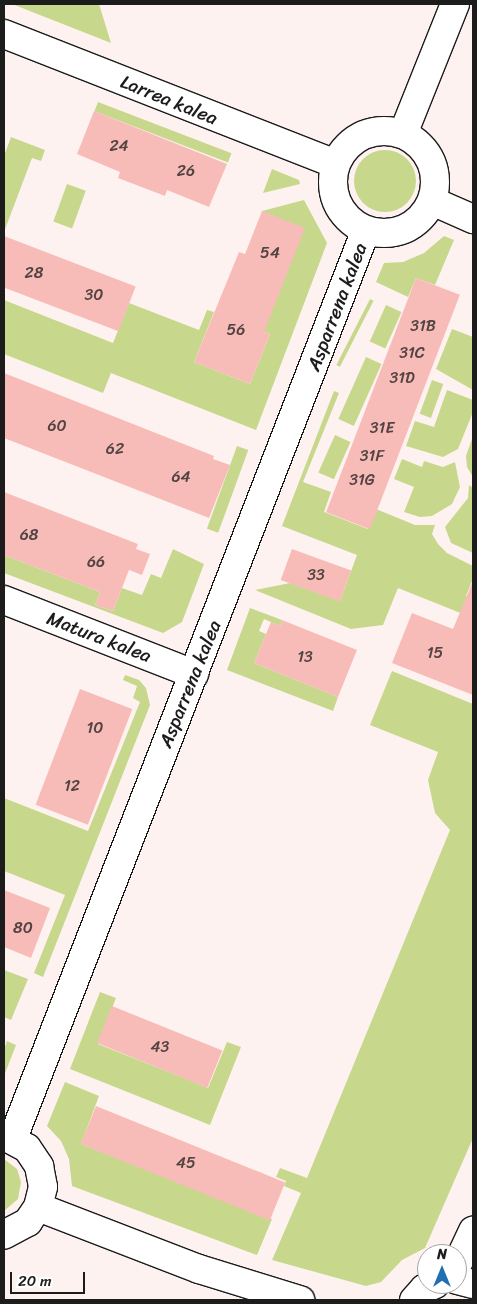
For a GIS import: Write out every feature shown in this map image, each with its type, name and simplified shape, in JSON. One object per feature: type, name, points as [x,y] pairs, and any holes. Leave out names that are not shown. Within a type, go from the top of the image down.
[{"type":"street","points":[[403,134],[454,4]]},
{"type":"street","name":"Larrea kalea","points":[[4,34],[335,164]]},
{"type":"street","points":[[383,130],[403,134],[417,142],[430,162],[435,185],[432,201],[418,220],[398,232],[382,234],[366,230],[352,223],[334,196],[335,164],[346,147],[362,135],[383,130]]},
{"type":"street","points":[[432,201],[473,219]]},
{"type":"street","name":"Asparrena kalea","points":[[8,1137],[194,674],[366,230]]},
{"type":"street","name":"Matura kalea","points":[[4,600],[194,674]]},
{"type":"street","points":[[4,1235],[28,1222],[38,1208],[43,1187],[39,1166],[27,1148],[8,1137]]},
{"type":"street","points":[[38,1208],[199,1269],[300,1300]]},
{"type":"street","points":[[467,1244],[473,1231]]},
{"type":"green space","points":[[12,4],[99,4],[111,43]]},
{"type":"green space","points":[[98,102],[232,153],[228,163],[94,111]]},
{"type":"green space","points":[[11,137],[45,150],[41,161],[32,158],[4,232],[4,156]]},
{"type":"green space","points":[[379,150],[391,150],[407,159],[414,169],[416,181],[414,193],[407,203],[391,212],[379,212],[368,207],[359,198],[354,187],[354,175],[359,164],[368,155]]},
{"type":"green space","points":[[272,169],[299,180],[300,184],[263,193]]},
{"type":"green space","points":[[67,184],[86,191],[72,228],[53,222]]},
{"type":"green space","points":[[304,200],[327,243],[256,430],[111,373],[103,393],[4,354],[4,300],[113,343],[129,303],[199,330],[207,310],[214,312],[194,362],[250,384],[270,334],[264,332],[262,211]]},
{"type":"green space","points":[[444,236],[454,240],[435,285],[416,278],[408,297],[376,282],[384,263],[403,262],[424,253]]},
{"type":"green space","points":[[370,299],[374,301],[340,367],[336,365]]},
{"type":"green space","points":[[386,305],[402,312],[385,348],[370,342]]},
{"type":"green space","points":[[452,329],[473,337],[473,390],[436,369]]},
{"type":"green space","points":[[366,357],[382,364],[354,426],[338,419]]},
{"type":"green space","points":[[432,380],[443,384],[431,418],[420,414]]},
{"type":"green space","points":[[447,390],[473,400],[473,412],[458,449],[443,457],[406,446],[415,421],[434,427]]},
{"type":"green space","points":[[334,391],[339,393],[303,482],[331,492],[324,512],[368,529],[376,509],[415,525],[435,525],[432,534],[438,544],[447,553],[473,566],[473,579],[466,596],[473,599],[473,618],[398,588],[383,625],[351,629],[255,590],[290,583],[340,601],[357,555],[282,526]]},
{"type":"green space","points":[[335,435],[351,442],[334,479],[318,472]]},
{"type":"green space","points":[[473,436],[473,477],[467,467],[466,456]]},
{"type":"green space","points":[[237,446],[248,450],[218,533],[207,529]]},
{"type":"green space","points":[[402,459],[422,467],[424,461],[443,467],[455,462],[460,487],[452,504],[432,516],[420,517],[404,512],[414,487],[394,479]]},
{"type":"green space","points":[[469,485],[473,488],[473,553],[451,543],[445,527],[468,498]]},
{"type":"green space","points":[[173,549],[204,564],[182,622],[163,633],[4,573],[4,555],[100,592],[95,605],[113,611],[122,588],[142,595],[151,574],[161,578]]},
{"type":"green space","points":[[250,608],[282,620],[280,626],[264,619],[259,631],[266,634],[254,663],[338,697],[333,711],[227,670]]},
{"type":"green space","points":[[392,671],[473,704],[473,1138],[427,1244],[417,1244],[417,1252],[402,1260],[381,1282],[366,1286],[272,1260],[301,1193],[284,1186],[286,1181],[276,1177],[280,1168],[307,1178],[450,830],[435,813],[428,780],[438,752],[370,725]]},
{"type":"green space","points":[[125,675],[139,680],[146,688],[150,705],[43,977],[34,973],[65,895],[4,871],[4,798],[88,831],[140,702],[133,698],[137,686],[123,680]]},
{"type":"green space","points":[[4,970],[28,979],[11,1020],[4,1017]]},
{"type":"green space","points":[[100,992],[116,998],[98,1044],[208,1088],[227,1042],[241,1047],[210,1125],[70,1069]]},
{"type":"green space","points":[[7,1041],[16,1045],[4,1076],[4,1050]]},
{"type":"green space","points":[[65,1082],[99,1096],[81,1144],[272,1219],[257,1255],[72,1186],[69,1159],[61,1141],[47,1126]]},
{"type":"green space","points":[[4,1159],[17,1169],[21,1182],[18,1199],[4,1211]]},
{"type":"building","points":[[94,111],[227,164],[209,207],[167,190],[165,196],[118,178],[120,172],[77,154]]},
{"type":"building","points":[[262,211],[305,228],[264,332],[270,334],[250,384],[194,362],[239,252],[245,254]]},
{"type":"building","points":[[4,236],[136,287],[118,331],[4,287]]},
{"type":"building","points":[[416,278],[460,295],[370,529],[326,512]]},
{"type":"building","points":[[4,373],[214,456],[213,459],[230,465],[209,518],[4,438]]},
{"type":"building","points":[[4,492],[138,544],[136,549],[150,554],[142,575],[129,570],[113,611],[95,605],[100,592],[4,555]]},
{"type":"building","points":[[292,549],[351,571],[340,602],[281,580]]},
{"type":"building","points":[[473,581],[473,695],[392,663],[412,613],[453,629]]},
{"type":"building","points":[[282,620],[357,650],[338,697],[254,663],[271,622],[280,626]]},
{"type":"building","points":[[80,689],[132,709],[88,825],[36,805]]},
{"type":"building","points":[[4,890],[50,908],[31,958],[4,947]]},
{"type":"building","points":[[112,1006],[222,1051],[207,1088],[97,1043]]},
{"type":"building","points":[[96,1106],[285,1182],[270,1220],[81,1144]]}]
